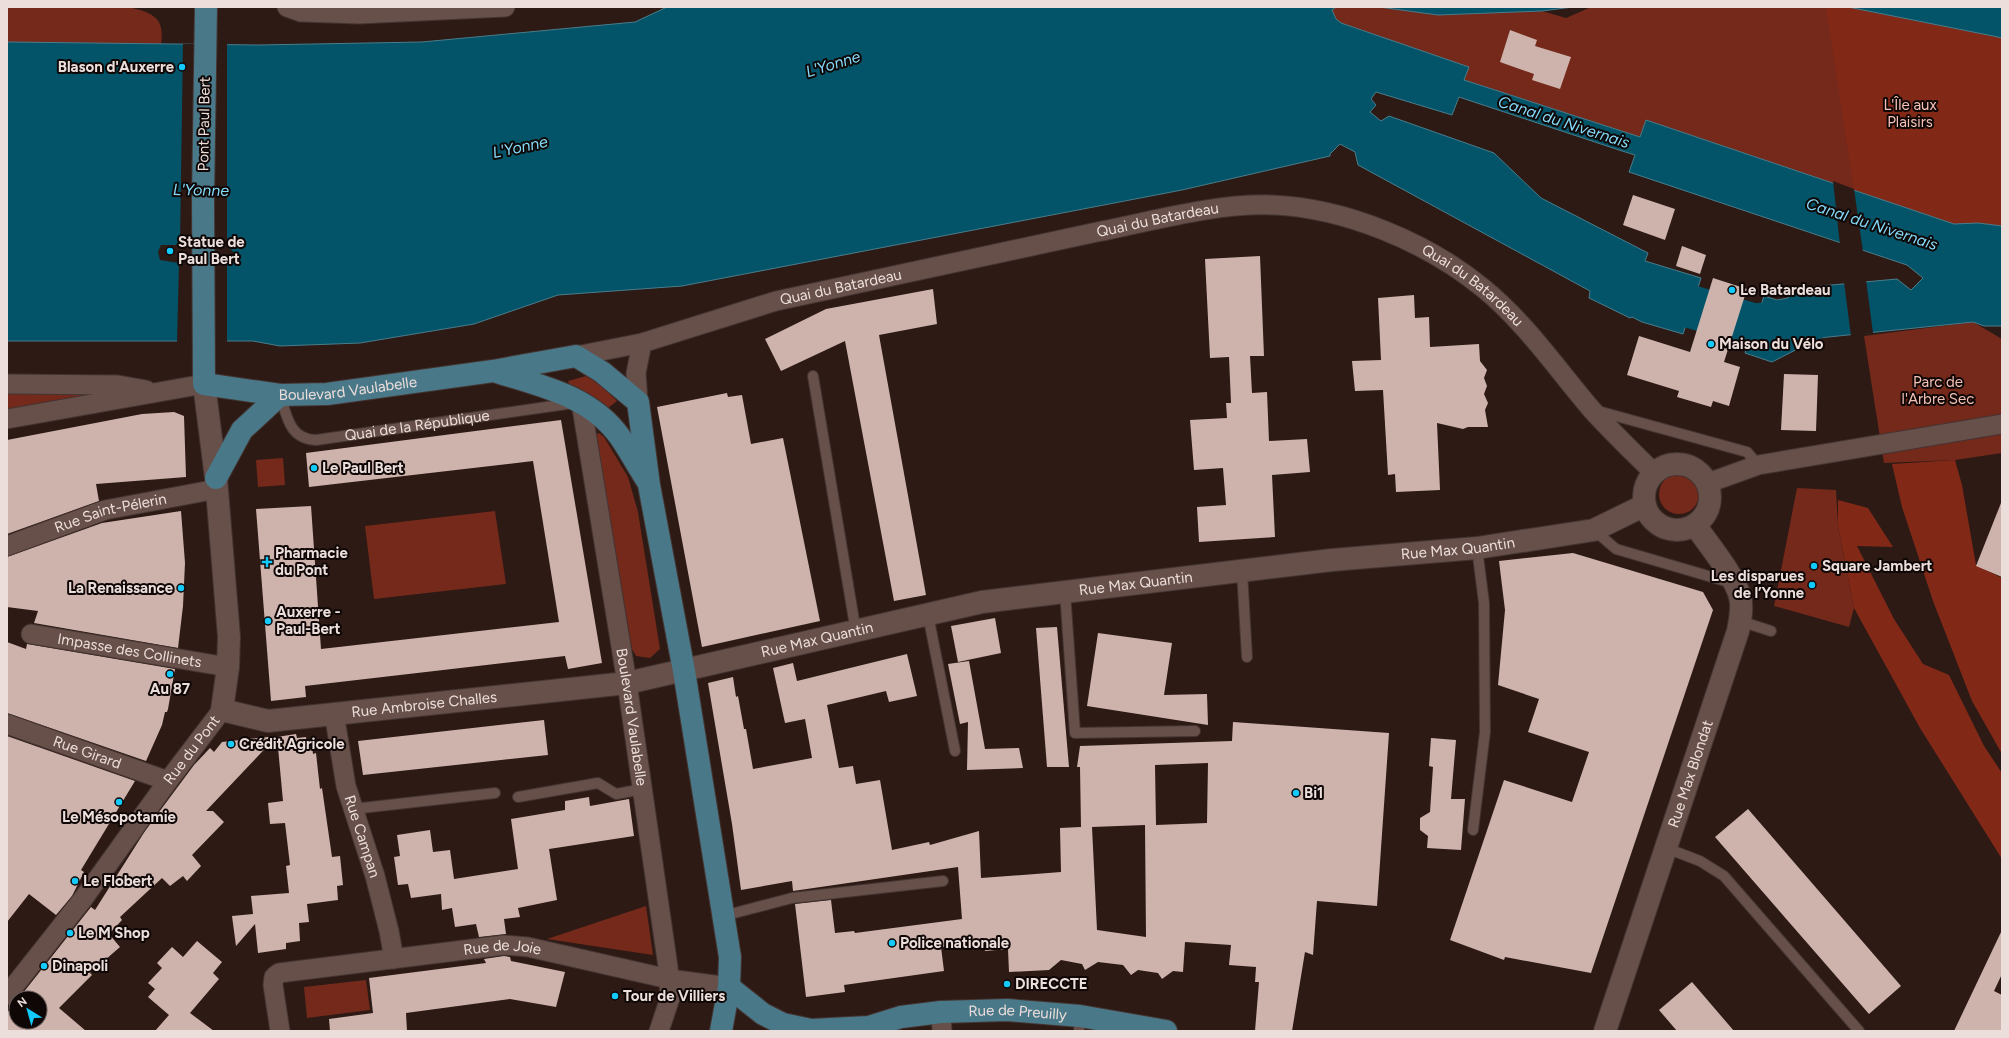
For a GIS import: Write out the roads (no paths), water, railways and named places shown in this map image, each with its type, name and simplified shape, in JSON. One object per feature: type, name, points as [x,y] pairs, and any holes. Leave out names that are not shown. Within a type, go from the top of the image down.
[{"type":"main road","name":"Pont Paul Bert","points":[[204,384],[206,7]]},
{"type":"main road","name":"Boulevard Vaulabelle","points":[[204,384],[280,395],[327,394],[493,371],[576,356]]},
{"type":"main road","points":[[576,356],[602,372],[638,402]]},
{"type":"main road","name":"Boulevard Vaulabelle","points":[[493,371],[556,390],[581,402],[604,419],[620,436],[650,485]]},
{"type":"main road","points":[[216,483],[242,430],[280,395]]},
{"type":"main road","name":"Boulevard Vaulabelle","points":[[638,402],[650,485],[684,671],[730,957],[729,987],[721,1031]]},
{"type":"main road","name":"Rue de Preuilly","points":[[729,987],[763,1014],[783,1024],[810,1030],[865,1029],[901,1017],[941,1022],[1007,1010],[1080,1024],[1166,1031]]},
{"type":"street","points":[[287,7],[301,12],[359,14],[505,7]]},
{"type":"street","name":"Quai du Batardeau","points":[[576,356],[642,343],[790,298],[1177,216],[1235,206],[1272,205],[1315,210],[1360,223],[1407,240],[1448,263],[1484,288],[1520,323],[1593,410],[1620,440],[1654,473]]},
{"type":"street","name":"Boulevard Vaulabelle","points":[[638,402],[636,373],[642,343]]},
{"type":"street","points":[[7,384],[118,385],[153,392]]},
{"type":"street","points":[[7,419],[204,384]]},
{"type":"street","name":"Rue du Pont","points":[[7,995],[83,899],[168,781],[222,710],[228,667],[229,638],[216,483],[204,384]]},
{"type":"street","name":"Boulevard Vaulabelle","points":[[581,402],[627,683],[669,979],[670,998],[659,1031]]},
{"type":"street","points":[[1708,483],[1758,465],[2002,424]]},
{"type":"street","points":[[1673,464],[1684,464],[1694,468],[1702,474],[1708,483],[1710,502],[1705,515],[1695,525],[1685,529],[1675,530],[1665,528],[1656,522],[1649,514],[1645,505],[1644,493],[1648,482],[1654,473],[1663,467],[1673,464]]},
{"type":"street","name":"Rue Saint-Pélerin","points":[[7,546],[105,510],[216,483]]},
{"type":"street","name":"Rue Max Quantin","points":[[627,683],[856,632],[982,602],[1332,560],[1476,548],[1594,530],[1645,505]]},
{"type":"street","name":"Rue Max Blondat","points":[[1608,1031],[1740,621],[1740,597],[1736,584],[1695,525]]},
{"type":"street","name":"Impasse des Collinets","points":[[31,634],[228,667]]},
{"type":"street","name":"Rue Ambroise Challes","points":[[222,710],[268,722],[334,713],[627,683]]},
{"type":"street","name":"Rue Campan","points":[[334,713],[346,786],[375,876],[389,931],[394,959]]},
{"type":"street","name":"Rue Girard","points":[[7,724],[168,781]]},
{"type":"street","name":"Rue de Joie","points":[[280,1031],[274,977],[279,973],[504,945],[528,947],[669,979],[729,987]]},
{"type":"lane","points":[[813,376],[856,632]]},
{"type":"lane","name":"Quai de la République","points":[[280,395],[291,428],[298,435],[307,439],[316,440],[581,402]]},
{"type":"lane","points":[[1593,410],[1747,452],[1758,465]]},
{"type":"lane","points":[[1594,530],[1616,549],[1736,584]]},
{"type":"lane","points":[[1473,830],[1485,732],[1484,603],[1476,548]]},
{"type":"lane","points":[[1242,571],[1247,657]]},
{"type":"lane","points":[[1065,592],[1075,733],[1196,731]]},
{"type":"lane","points":[[928,615],[955,751]]},
{"type":"lane","points":[[1740,621],[1771,631]]},
{"type":"lane","points":[[518,796],[598,783],[616,794],[643,789]]},
{"type":"lane","points":[[353,809],[495,793]]},
{"type":"lane","points":[[1666,848],[1700,861],[1724,876],[1859,1031]]},
{"type":"lane","points":[[723,916],[792,898],[943,881]]},
{"type":"water","points":[[667,7],[1336,7],[1332,10],[1336,19],[1341,23],[1469,67],[1464,80],[1640,137],[1646,120],[1954,224],[1978,223],[2002,226],[2002,326],[1984,326],[1973,322],[1819,338],[1772,362],[1745,353],[1764,296],[1777,300],[1788,298],[1788,289],[1897,279],[1911,290],[1923,278],[1907,265],[1629,172],[1635,155],[1459,97],[1452,115],[1376,92],[1371,99],[1376,105],[1370,112],[1381,121],[1389,116],[1494,153],[1541,198],[1648,253],[1645,261],[1701,278],[1683,334],[1642,322],[1632,317],[1630,318],[1589,298],[1590,291],[1358,165],[1355,152],[1340,144],[1330,154],[1330,156],[1182,190],[682,286],[558,295],[474,324],[360,343],[280,346],[253,341],[7,341],[7,42],[258,45],[422,42],[635,22]]},
{"type":"water","points":[[1379,7],[1573,7],[1542,11],[1438,15]]},
{"type":"water","points":[[1848,7],[2002,7],[2002,38],[1993,36]]},
{"type":"waterway","points":[[1637,283],[1692,307],[1754,325],[1814,318]]},
{"type":"place","name":"Blason d'Auxerre","points":[[182,67]]},
{"type":"place","name":"Statue de Paul Bert","points":[[170,251]]},
{"type":"place","name":"Le Batardeau","points":[[1732,290]]},
{"type":"place","name":"Maison du Vélo","points":[[1711,344]]},
{"type":"place","name":"Le Paul Bert","points":[[314,468]]},
{"type":"place","name":"Pharmacie du Pont","points":[[267,562]]},
{"type":"place","name":"Square Jambert","points":[[1814,566]]},
{"type":"place","name":"Les disparues de l’Yonne","points":[[1812,585]]},
{"type":"place","name":"La Renaissance","points":[[181,588]]},
{"type":"place","name":"Auxerre - Paul-Bert","points":[[268,621]]},
{"type":"place","name":"Au 87","points":[[170,674]]},
{"type":"place","name":"Crédit Agricole","points":[[231,744]]},
{"type":"place","name":"Bi1","points":[[1296,793]]},
{"type":"place","name":"Le Mésopotamie","points":[[119,802]]},
{"type":"place","name":"Le Flobert","points":[[75,881]]},
{"type":"place","name":"Le M Shop","points":[[70,933]]},
{"type":"place","name":"Police nationale","points":[[892,943]]},
{"type":"place","name":"Dinapoli","points":[[44,966]]},
{"type":"place","name":"DIRECCTE","points":[[1007,984]]},
{"type":"place","name":"Tour de Villiers","points":[[615,996]]},
{"type":"water label","name":"L'Yonne","points":[[833,64]]},
{"type":"water label","name":"Canal du Nivernais","points":[[1564,122]]},
{"type":"water label","name":"L'Yonne","points":[[520,147]]},
{"type":"water label","name":"L'Yonne","points":[[201,190]]},
{"type":"water label","name":"Canal du Nivernais","points":[[1872,224]]},
{"type":"park label","name":"L'Île aux Plaisirs","points":[[1910,114]]},
{"type":"park label","name":"Parc de l'Arbre Sec","points":[[1938,390]]}]
